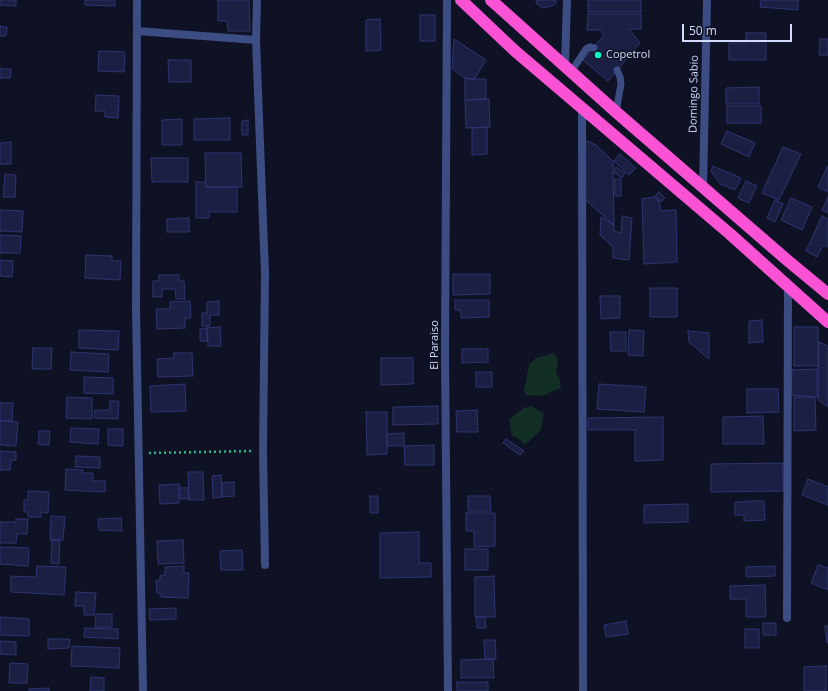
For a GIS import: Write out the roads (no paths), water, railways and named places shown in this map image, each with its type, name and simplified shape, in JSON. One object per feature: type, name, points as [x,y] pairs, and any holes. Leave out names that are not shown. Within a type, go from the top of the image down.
[{"type":"highway","points":[[461,0],[515,51],[725,229],[828,322]]},
{"type":"highway","points":[[491,0],[616,112],[828,294]]},
{"type":"street","points":[[137,0],[136,309],[143,691]]},
{"type":"street","points":[[257,0],[256,40],[265,273],[263,451],[265,565]]},
{"type":"street","name":"El Paraiso","points":[[447,0],[445,361],[448,691]]},
{"type":"street","points":[[567,0],[568,69]]},
{"type":"street","name":"Domingo Sabio","points":[[704,188],[707,0]]},
{"type":"street","points":[[137,31],[256,40]]},
{"type":"street","points":[[582,109],[582,691]]},
{"type":"street","points":[[787,618],[788,286]]},
{"type":"lane","points":[[568,69],[586,49],[590,47],[594,48]]},
{"type":"lane","points":[[616,112],[621,84],[617,70]]},
{"type":"place","name":"Copetrol","points":[[598,55]]}]
